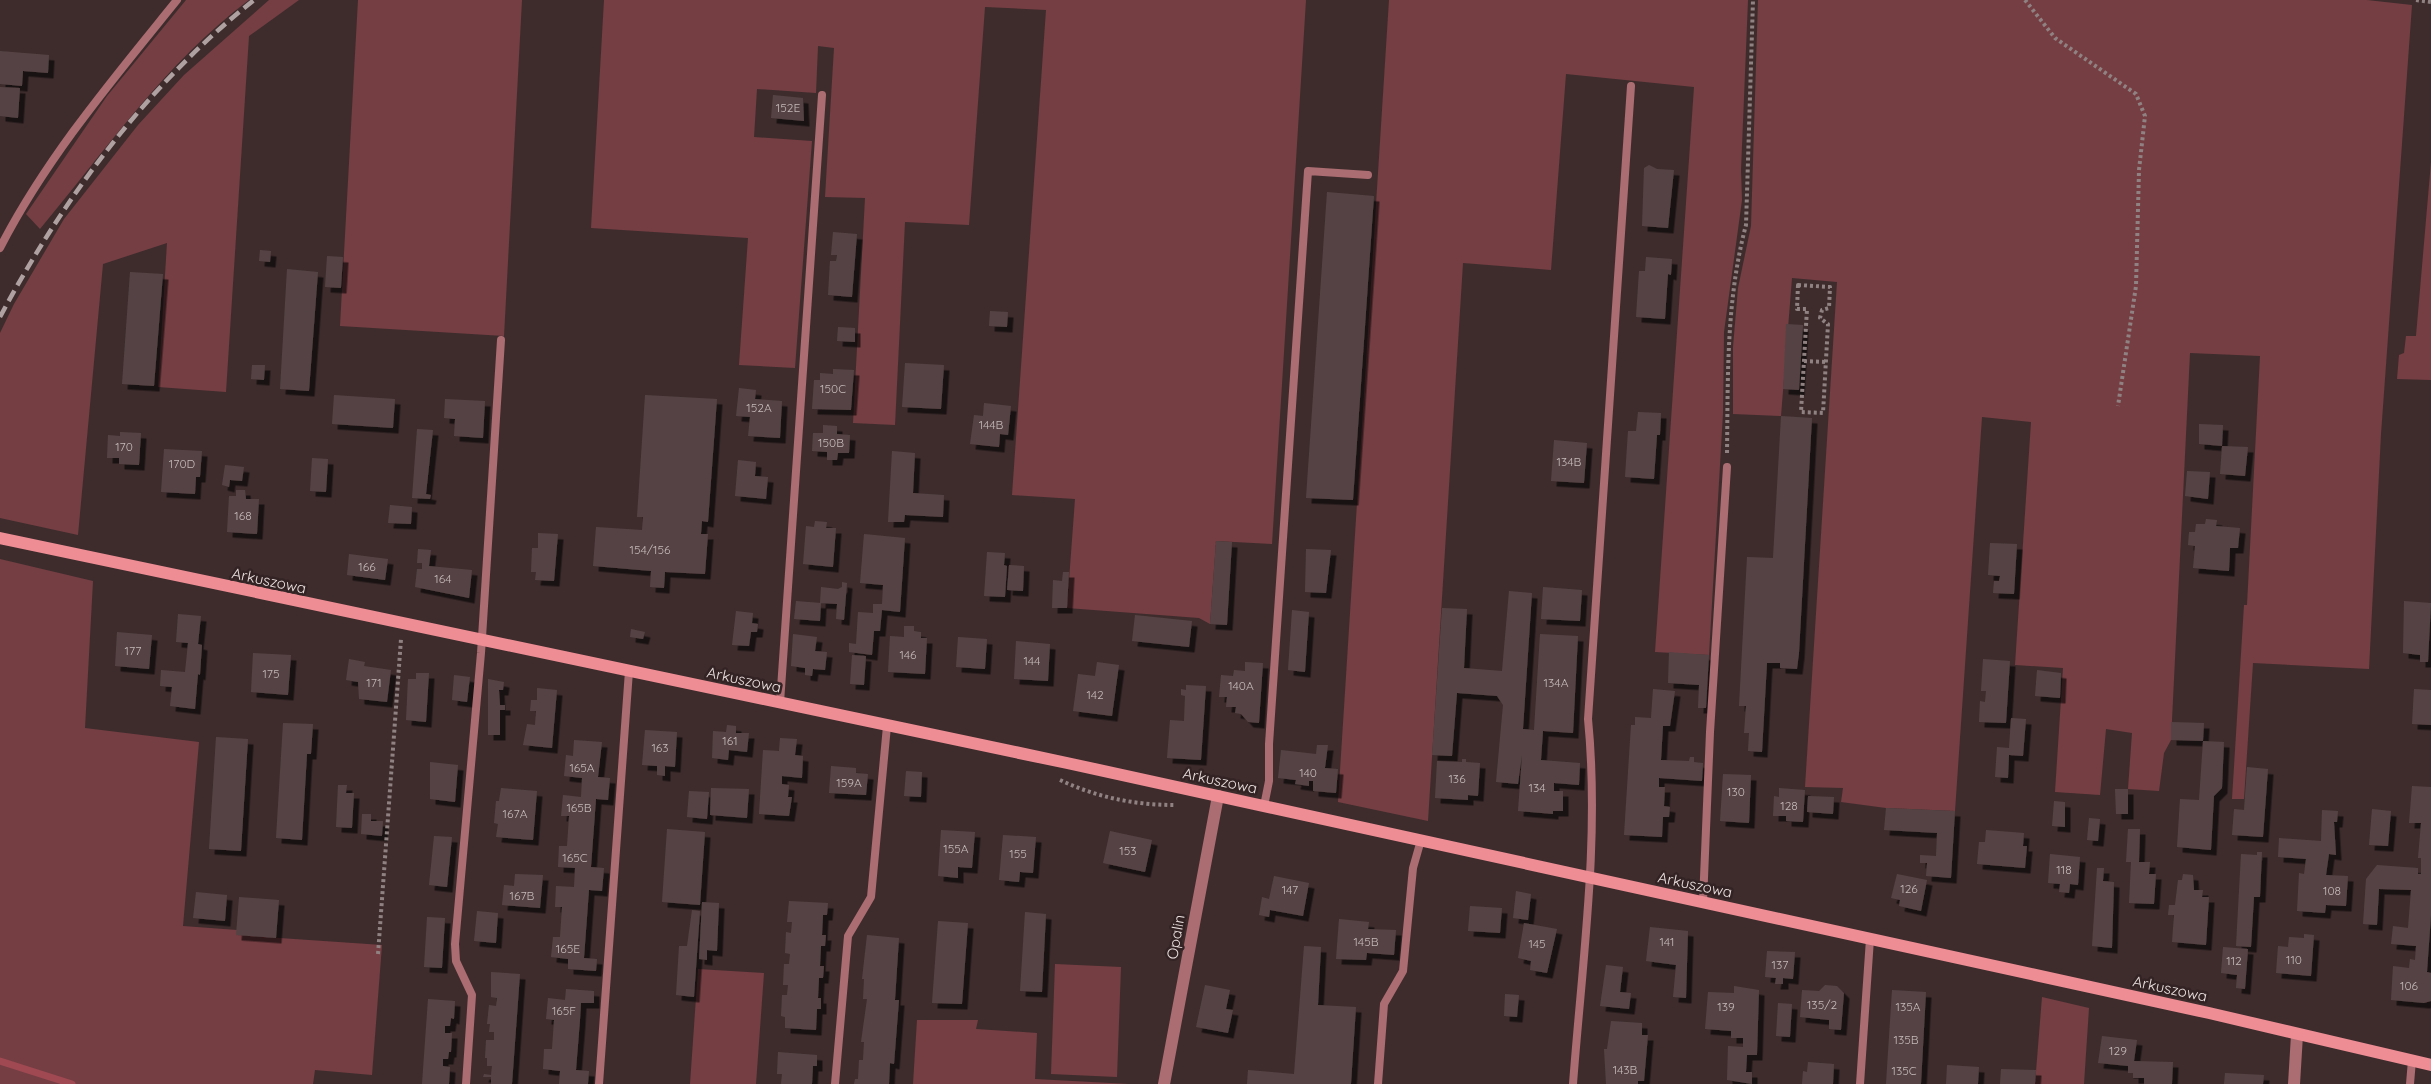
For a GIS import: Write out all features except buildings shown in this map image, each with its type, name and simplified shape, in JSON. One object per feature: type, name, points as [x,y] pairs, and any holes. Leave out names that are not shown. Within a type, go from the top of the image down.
[{"type":"main road","name":"Arkuszowa","points":[[0,538],[1421,840],[2209,1012],[2297,1035],[2431,1065]]},
{"type":"street","name":"Opalin","points":[[1164,1084],[1218,796]]},
{"type":"street","points":[[2294,1084],[2297,1035]]},
{"type":"lane","points":[[0,248],[18,213],[56,159],[117,75],[177,0]]},
{"type":"lane","points":[[1573,1084],[1593,834],[1593,769],[1588,719],[1630,86]]},
{"type":"lane","points":[[780,703],[822,95]]},
{"type":"lane","points":[[1264,806],[1269,781],[1269,732],[1308,171],[1368,175]]},
{"type":"lane","points":[[466,1084],[472,995],[456,961],[455,944],[482,640],[501,340]]},
{"type":"lane","points":[[1703,902],[1710,732],[1727,467]]},
{"type":"lane","points":[[599,1084],[629,671]]},
{"type":"lane","points":[[835,1084],[848,936],[871,897],[887,726]]},
{"type":"lane","points":[[1378,1084],[1384,1004],[1403,971],[1413,868],[1421,840]]},
{"type":"lane","points":[[1860,1084],[1870,939]]},
{"type":"lane","points":[[2410,1084],[2412,1060]]},
{"type":"path","points":[[1727,467],[1730,311],[1736,261],[1746,225],[1753,0]]},
{"type":"path","points":[[2025,0],[2055,38],[2136,94],[2145,116],[2139,170],[2136,286],[2118,406]]},
{"type":"path","points":[[2416,0],[2431,2]]},
{"type":"path","points":[[1798,285],[1830,287],[1829,308],[1822,310],[1820,318],[1828,324],[1826,362],[1823,413],[1801,412],[1807,309],[1797,309],[1798,285]]},
{"type":"path","points":[[1804,361],[1826,362]]},
{"type":"path","points":[[378,954],[402,624]]},
{"type":"shaded area","points":[[186,0],[249,0],[190,51],[163,79],[40,229],[26,214],[107,96]]},
{"type":"shaded area","points":[[269,0],[299,0],[249,36],[226,392],[158,387],[167,243],[103,264],[78,535],[0,518],[0,333],[14,304],[64,219],[138,125],[184,75]]},
{"type":"shaded area","points":[[358,0],[522,0],[504,336],[340,326]]},
{"type":"shaded area","points":[[604,0],[1306,0],[1272,544],[1216,541],[1210,624],[1199,618],[1067,608],[1075,499],[1012,495],[1046,10],[985,7],[969,225],[905,222],[895,425],[853,423],[865,198],[825,197],[834,48],[818,46],[816,93],[757,89],[754,137],[812,141],[795,368],[739,365],[748,238],[591,228]]},
{"type":"shaded area","points":[[1389,0],[1748,0],[1741,170],[1742,200],[1724,332],[1723,413],[1709,655],[1655,652],[1694,87],[1566,74],[1551,270],[1463,263],[1428,821],[1338,802]]},
{"type":"shaded area","points":[[1758,0],[2367,0],[2412,5],[2381,434],[2369,669],[2253,663],[2244,799],[2232,799],[2244,605],[2247,605],[2260,356],[2190,353],[2171,740],[2164,753],[2159,791],[2128,789],[2132,733],[2106,729],[2100,795],[2055,792],[2063,668],[2015,665],[2031,422],[1982,417],[1955,811],[1886,808],[1841,802],[1843,788],[1805,787],[1837,282],[1792,278],[1781,416],[1733,414],[1733,347],[1738,288],[1751,226]]},
{"type":"shaded area","points":[[2431,162],[2431,380],[2397,379],[2399,355],[2404,353],[2406,336],[2416,336]]},
{"type":"shaded area","points":[[0,559],[93,581],[85,728],[199,742],[183,926],[237,930],[237,935],[382,945],[372,1075],[315,1070],[313,1084],[0,1084]]},
{"type":"shaded area","points":[[1055,964],[1121,967],[1117,1077],[1051,1074]]},
{"type":"shaded area","points":[[698,969],[764,973],[756,1084],[690,1084]]},
{"type":"shaded area","points":[[2042,997],[2089,1008],[2084,1084],[2035,1084]]},
{"type":"shaded area","points":[[917,1020],[978,1020],[976,1029],[1037,1033],[1035,1079],[1129,1084],[913,1084]]},
{"type":"waterway","points":[[0,1061],[72,1084]]},
{"type":"railway","points":[[0,317],[52,229],[80,186],[111,145],[178,69],[254,0]]}]
